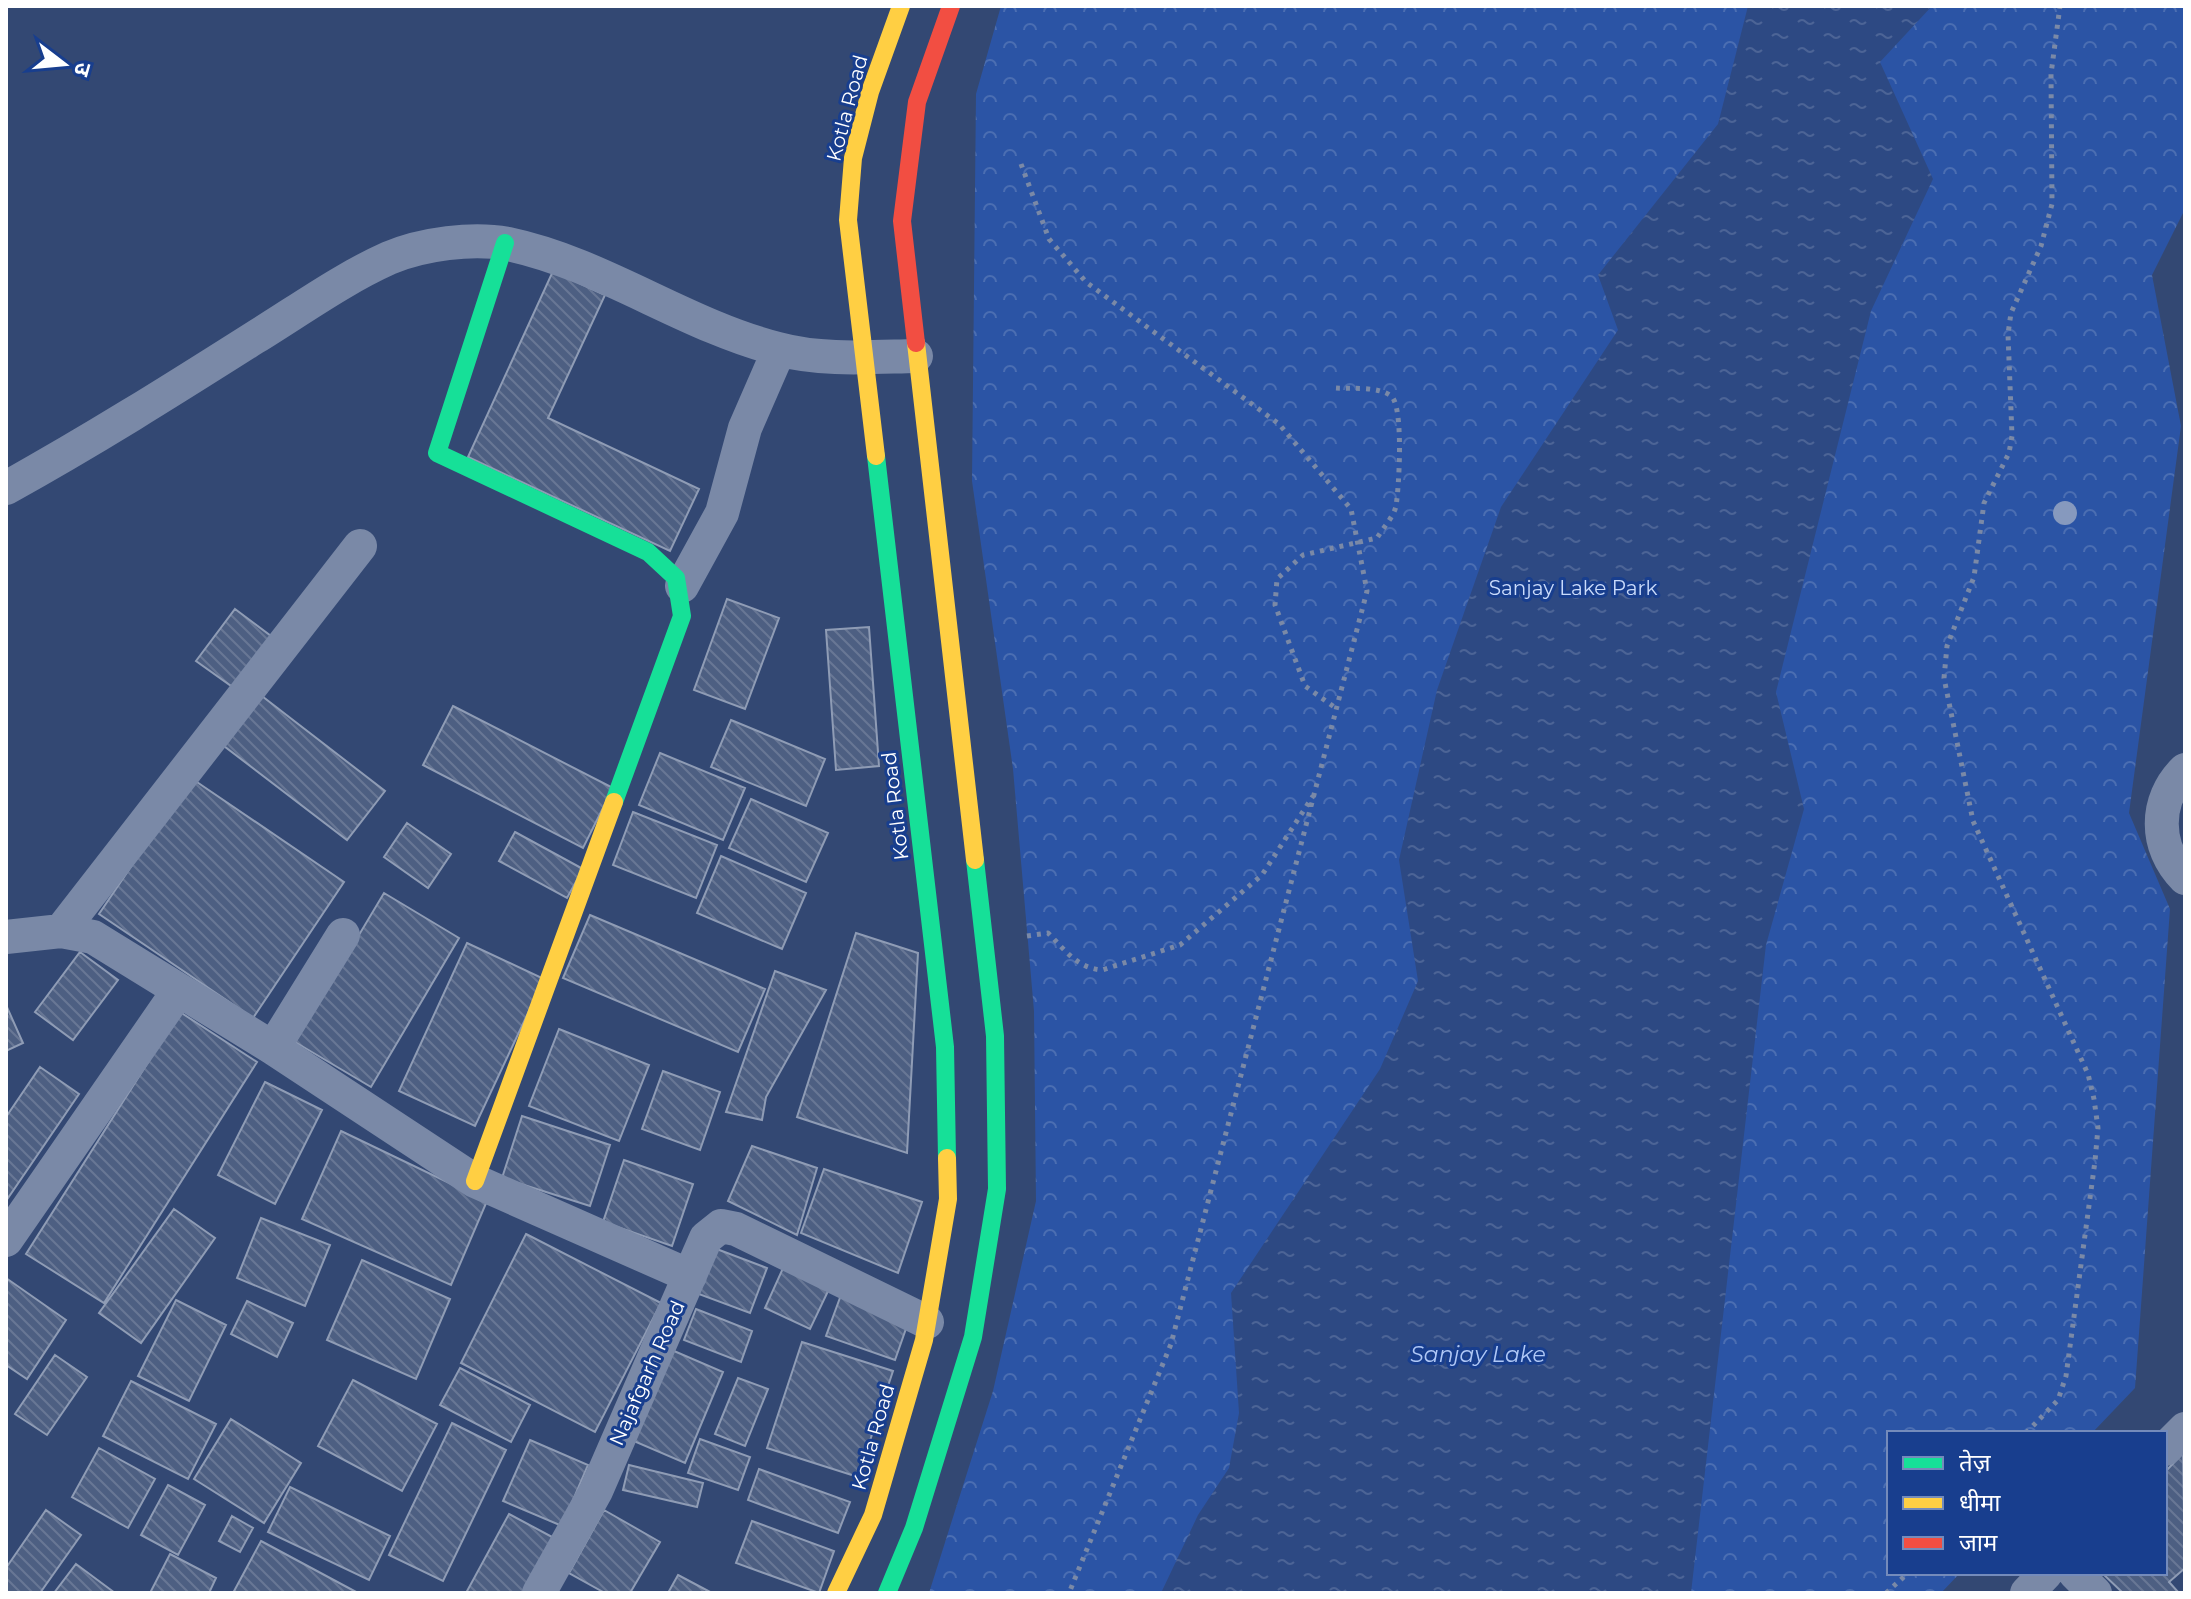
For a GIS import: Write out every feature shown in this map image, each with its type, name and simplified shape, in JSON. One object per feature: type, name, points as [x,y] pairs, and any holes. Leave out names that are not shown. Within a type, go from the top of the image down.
[{"type":"main road","name":"Kotla Road","points":[[836,1593],[873,1515],[927,1322],[948,1199],[945,1047],[848,220],[853,158],[870,92],[901,6]]},
{"type":"main road","points":[[887,1593],[914,1528],[973,1337],[997,1189],[995,1036],[902,221],[907,159],[917,102],[951,6]]},
{"type":"main road","points":[[475,1181],[682,616],[682,586],[669,566],[648,552],[437,453],[505,243]]},
{"type":"street","points":[[6,488],[81,447],[327,293],[391,258],[446,244],[505,243],[584,268],[734,335],[779,350],[828,357],[916,356]]},
{"type":"street","points":[[682,586],[722,513],[745,428],[779,350]]},
{"type":"street","points":[[6,937],[61,931],[360,546]]},
{"type":"street","points":[[2185,770],[2176,778],[2160,812],[2163,844],[2185,878]]},
{"type":"street","name":"Najafgarh Road","points":[[61,931],[93,937],[273,1048],[475,1181],[690,1276],[596,1491],[539,1593]]},
{"type":"street","points":[[273,1048],[343,935]]},
{"type":"street","points":[[6,1240],[179,990]]},
{"type":"street","points":[[690,1276],[706,1238],[721,1226],[736,1229],[927,1322]]},
{"type":"street","points":[[2167,1447],[2185,1429]]},
{"type":"street","points":[[2027,1593],[2044,1575]]},
{"type":"street","points":[[2077,1575],[2095,1593]]},
{"type":"path","points":[[2028,1431],[2058,1400],[2066,1376],[2098,1128],[2088,1074],[1973,821],[1944,678],[1947,646],[1974,577],[1984,503],[2009,453],[2015,422],[2008,334],[2011,313],[2041,246],[2052,204],[2051,74],[2060,6]]},
{"type":"path","points":[[1021,164],[1049,239],[1086,282],[1279,424],[1351,509],[1367,591],[1171,1344],[1069,1593]]},
{"type":"path","points":[[1336,388],[1378,391],[1390,396],[1398,406],[1395,509],[1377,538],[1303,555],[1277,579],[1275,605],[1305,686],[1337,709]]},
{"type":"path","points":[[1027,936],[1048,933],[1074,961],[1089,969],[1102,970],[1180,945],[1262,875],[1316,792]]},
{"type":"path","points":[[1886,1593],[1906,1575]]},
{"type":"green space","name":"Sanjay Lake Park","points":[[1001,6],[2185,6],[2185,209],[2152,275],[2181,426],[2129,813],[2170,909],[2135,1388],[2094,1431],[1887,1431],[1887,1575],[1958,1575],[1941,1593],[929,1593],[993,1391],[1036,1201],[1034,1011],[1013,769],[972,481],[976,94]]},
{"type":"water","name":"Sanjay Lake","points":[[1748,6],[1932,6],[1880,62],[1933,179],[1871,311],[1776,692],[1804,809],[1766,945],[1691,1593],[1161,1593],[1198,1515],[1229,1468],[1239,1413],[1231,1293],[1380,1069],[1418,981],[1399,860],[1437,690],[1501,507],[1618,330],[1598,275],[1718,124]]},
{"type":"building","points":[[553,271],[605,295],[548,418],[699,489],[670,551],[468,457]]},
{"type":"building","points":[[727,599],[779,618],[745,709],[694,690]]},
{"type":"building","points":[[235,609],[271,636],[234,688],[196,661]]},
{"type":"building","points":[[869,627],[879,766],[836,770],[826,630]]},
{"type":"building","points":[[258,693],[385,791],[347,840],[220,743]]},
{"type":"building","points":[[453,706],[613,788],[583,848],[423,765]]},
{"type":"building","points":[[731,720],[825,759],[806,806],[711,767]]},
{"type":"building","points":[[660,753],[745,788],[723,840],[639,805]]},
{"type":"building","points":[[191,778],[344,882],[253,1018],[99,914]]},
{"type":"building","points":[[751,799],[828,833],[806,882],[729,848]]},
{"type":"building","points":[[633,812],[717,845],[696,898],[613,865]]},
{"type":"building","points":[[407,823],[451,854],[428,888],[384,857]]},
{"type":"building","points":[[515,832],[583,869],[567,898],[499,861]]},
{"type":"building","points":[[721,856],[806,893],[782,949],[697,913]]},
{"type":"building","points":[[384,893],[459,938],[371,1087],[295,1042]]},
{"type":"building","points":[[590,915],[765,989],[738,1052],[563,978]]},
{"type":"building","points":[[856,933],[918,953],[907,1153],[797,1117]]},
{"type":"building","points":[[467,943],[544,979],[475,1126],[399,1091]]},
{"type":"building","points":[[80,952],[118,980],[73,1040],[35,1012]]},
{"type":"building","points":[[775,971],[826,990],[766,1097],[762,1120],[726,1112]]},
{"type":"building","points":[[6,1005],[23,1043],[6,1051]]},
{"type":"building","points":[[180,1012],[257,1062],[104,1303],[26,1254]]},
{"type":"building","points":[[559,1029],[649,1065],[619,1141],[529,1106]]},
{"type":"building","points":[[40,1067],[79,1094],[6,1201],[6,1117]]},
{"type":"building","points":[[663,1071],[720,1092],[700,1150],[642,1129]]},
{"type":"building","points":[[265,1082],[322,1110],[275,1204],[218,1175]]},
{"type":"building","points":[[522,1116],[610,1145],[590,1206],[502,1178]]},
{"type":"building","points":[[341,1131],[487,1201],[451,1285],[302,1219]]},
{"type":"building","points":[[752,1146],[817,1168],[797,1235],[728,1201]]},
{"type":"building","points":[[624,1160],[693,1184],[672,1246],[603,1222]]},
{"type":"building","points":[[824,1169],[922,1202],[898,1273],[801,1233]]},
{"type":"building","points":[[174,1209],[215,1238],[141,1343],[99,1313]]},
{"type":"building","points":[[261,1218],[330,1245],[305,1306],[237,1278]]},
{"type":"building","points":[[526,1234],[661,1303],[595,1432],[461,1363]]},
{"type":"building","points":[[714,1248],[767,1268],[750,1313],[696,1293]]},
{"type":"building","points":[[362,1260],[450,1299],[416,1379],[327,1340]]},
{"type":"building","points":[[784,1266],[830,1287],[810,1329],[765,1308]]},
{"type":"building","points":[[6,1278],[66,1320],[27,1379],[6,1365]]},
{"type":"building","points":[[841,1295],[909,1320],[895,1360],[826,1336]]},
{"type":"building","points":[[176,1300],[226,1325],[189,1401],[138,1376]]},
{"type":"building","points":[[247,1301],[293,1323],[277,1357],[231,1334]]},
{"type":"building","points":[[696,1309],[752,1331],[741,1362],[684,1340]]},
{"type":"building","points":[[802,1342],[893,1371],[858,1477],[767,1448]]},
{"type":"building","points":[[667,1348],[723,1372],[685,1463],[629,1439]]},
{"type":"building","points":[[55,1355],[87,1377],[47,1435],[15,1414]]},
{"type":"building","points":[[460,1368],[530,1405],[511,1442],[440,1405]]},
{"type":"building","points":[[738,1378],[768,1389],[745,1446],[715,1434]]},
{"type":"building","points":[[353,1380],[437,1424],[402,1491],[318,1446]]},
{"type":"building","points":[[131,1381],[216,1424],[188,1479],[103,1436]]},
{"type":"building","points":[[231,1419],[301,1463],[264,1523],[194,1479]]},
{"type":"building","points":[[452,1423],[506,1450],[443,1581],[389,1555]]},
{"type":"building","points":[[700,1439],[750,1457],[738,1490],[688,1473]]},
{"type":"building","points":[[530,1440],[588,1465],[562,1526],[503,1501]]},
{"type":"building","points":[[99,1448],[155,1479],[128,1528],[72,1497]]},
{"type":"building","points":[[2183,1453],[2185,1568],[2169,1582],[2179,1593],[2123,1593],[2104,1575],[2167,1575],[2167,1470]]},
{"type":"building","points":[[629,1465],[703,1483],[697,1507],[623,1490]]},
{"type":"building","points":[[759,1469],[850,1502],[838,1533],[748,1500]]},
{"type":"building","points":[[168,1485],[205,1505],[178,1555],[141,1535]]},
{"type":"building","points":[[290,1487],[390,1536],[369,1580],[268,1532]]},
{"type":"building","points":[[46,1510],[81,1535],[40,1593],[6,1593],[6,1568]]},
{"type":"building","points":[[604,1510],[660,1542],[630,1593],[605,1593],[569,1573]]},
{"type":"building","points":[[509,1514],[554,1538],[524,1593],[466,1593]]},
{"type":"building","points":[[232,1516],[253,1528],[240,1552],[219,1541]]},
{"type":"building","points":[[752,1521],[834,1551],[819,1593],[736,1563]]},
{"type":"building","points":[[261,1541],[358,1593],[233,1593]]},
{"type":"building","points":[[170,1554],[216,1578],[209,1593],[150,1593]]},
{"type":"building","points":[[76,1564],[115,1593],[54,1593]]},
{"type":"building","points":[[678,1575],[712,1593],[668,1593]]},
{"type":"traffic: fast","points":[[505,243],[437,453],[648,552],[676,578],[682,616],[614,802]]},
{"type":"traffic: fast","points":[[876,456],[945,1047],[947,1158]]},
{"type":"traffic: fast","points":[[887,1593],[914,1528],[973,1337],[997,1189],[995,1036],[975,860]]},
{"type":"traffic: slow","points":[[876,456],[848,220],[853,158],[870,92],[901,6]]},
{"type":"traffic: slow","points":[[916,343],[975,860]]},
{"type":"traffic: slow","points":[[475,1181],[614,802]]},
{"type":"traffic: slow","points":[[836,1593],[873,1515],[924,1340],[948,1199],[947,1158]]},
{"type":"traffic: jam","points":[[916,343],[902,221],[917,102],[951,6]]}]
